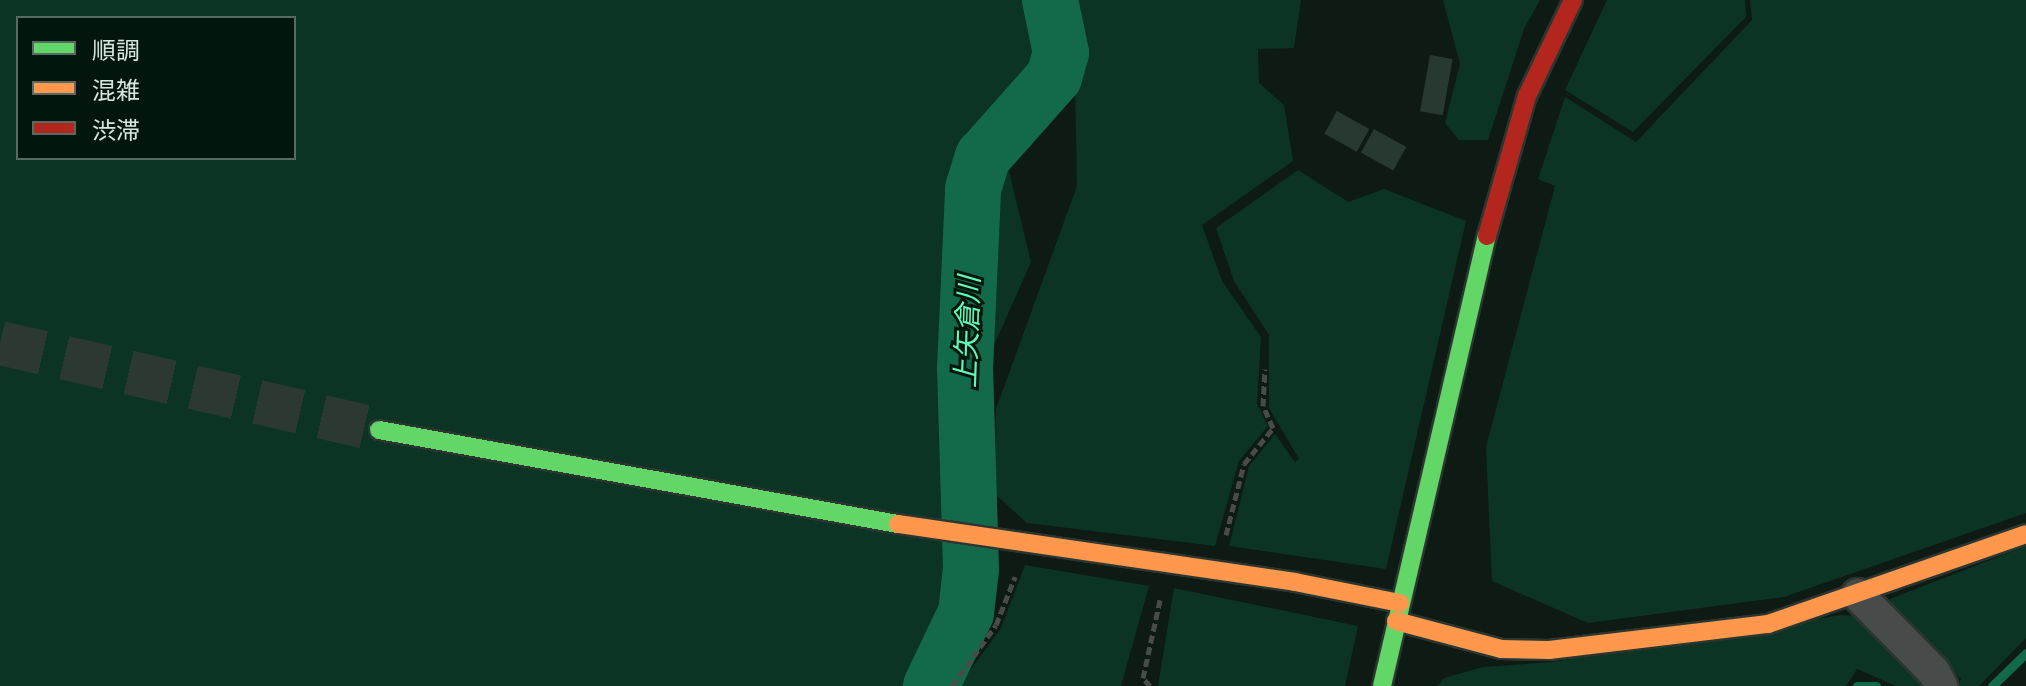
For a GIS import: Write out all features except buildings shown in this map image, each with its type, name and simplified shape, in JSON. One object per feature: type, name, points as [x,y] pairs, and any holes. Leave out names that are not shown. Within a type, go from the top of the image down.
[{"type":"street","points":[[1382,686],[1503,165],[1527,96],[1573,0]]},
{"type":"street","points":[[379,430],[785,508],[1219,572],[1398,612],[1501,649],[1549,650],[1768,624],[2026,534]]},
{"type":"street","points":[[1858,595],[1934,672],[1941,686]]},
{"type":"path","points":[[1219,572],[1244,464],[1273,428],[1263,406],[1265,369]]},
{"type":"path","points":[[952,686],[996,625],[1018,542]]},
{"type":"path","points":[[1150,686],[1143,678],[1167,564]]},
{"type":"green space","points":[[0,0],[1033,0],[1065,103],[1007,163],[1031,262],[977,384],[949,479],[959,564],[910,686],[0,686]]},
{"type":"green space","points":[[1056,0],[1301,0],[1294,48],[1258,49],[1259,83],[1284,105],[1293,161],[1202,225],[1222,281],[1261,337],[1257,404],[1268,426],[1239,461],[1215,546],[1027,523],[995,494],[996,409],[1077,186],[1075,85]]},
{"type":"green space","points":[[1443,0],[1540,0],[1524,29],[1488,140],[1459,140],[1445,123],[1460,64]]},
{"type":"green space","points":[[1607,0],[1745,0],[1746,17],[1633,132],[1565,90]]},
{"type":"green space","points":[[1750,0],[2026,0],[2026,513],[1784,597],[1588,623],[1492,581],[1486,447],[1555,186],[1538,179],[1565,97],[1636,142],[1752,20]]},
{"type":"green space","points":[[1298,170],[1348,202],[1384,189],[1466,221],[1386,569],[1229,546],[1249,466],[1275,434],[1295,462],[1299,459],[1269,408],[1269,335],[1234,281],[1216,228]]},
{"type":"green space","points":[[2026,546],[2026,638],[1979,686],[1958,686],[1961,679],[1894,612],[1890,599]]},
{"type":"green space","points":[[1025,565],[1149,586],[1121,686],[959,686],[1001,628]]},
{"type":"green space","points":[[1174,588],[1358,626],[1345,686],[1158,686]]},
{"type":"green space","points":[[1841,615],[1857,616],[1923,686],[1896,686],[1857,669],[1846,686],[1438,686],[1444,678],[1483,667],[1552,662]]},
{"type":"waterway","name":"上矢倉川","points":[[931,686],[966,613],[971,569],[965,368],[973,189],[983,157],[1054,77],[1061,53],[1050,0]]},
{"type":"waterway","points":[[1992,686],[2026,653]]},
{"type":"waterway","points":[[1857,686],[1876,686]]},
{"type":"tunnel","points":[[0,343],[379,430]]},
{"type":"traffic: fast","points":[[1382,686],[1487,236]]},
{"type":"traffic: fast","points":[[379,430],[898,524]]},
{"type":"traffic: slow","points":[[898,524],[1295,582],[1400,603]]},
{"type":"traffic: slow","points":[[1396,621],[1501,649],[1549,650],[1768,624],[2026,534]]},
{"type":"traffic: jam","points":[[1487,236],[1527,96],[1573,0]]}]
